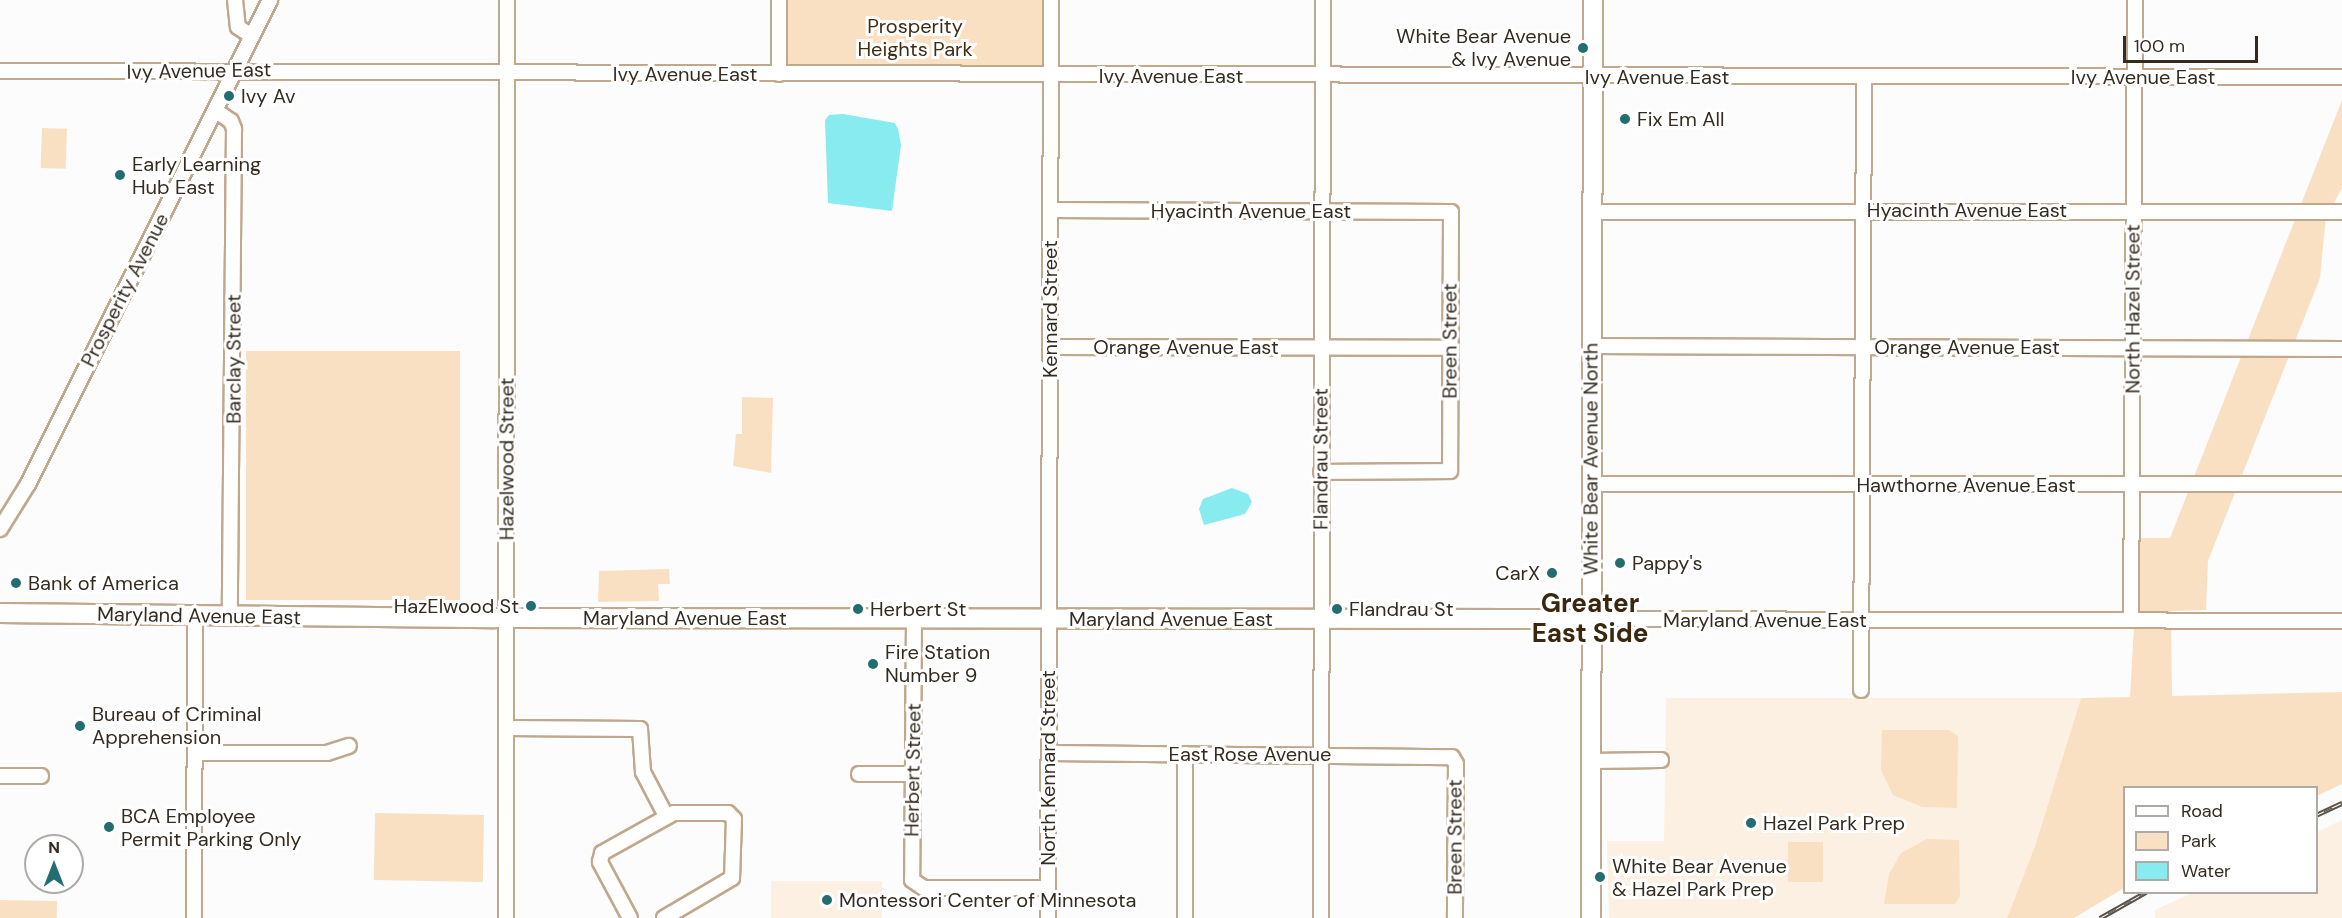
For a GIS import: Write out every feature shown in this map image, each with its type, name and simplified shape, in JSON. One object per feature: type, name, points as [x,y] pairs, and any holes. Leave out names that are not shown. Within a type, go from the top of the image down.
[{"type":"main road","name":"White Bear Avenue North","points":[[1591,918],[1593,0]]},
{"type":"main road","name":"Maryland Avenue East","points":[[0,613],[195,617],[1590,619]]},
{"type":"street","points":[[235,0],[238,27],[252,36]]},
{"type":"street","name":"Prosperity Avenue","points":[[0,529],[28,484],[215,110],[232,70],[270,0]]},
{"type":"street","name":"Hazelwood Street","points":[[506,918],[507,0]]},
{"type":"street","points":[[779,0],[779,75]]},
{"type":"street","name":"Kennard Street","points":[[1049,619],[1051,0]]},
{"type":"street","name":"Flandrau Street","points":[[1321,918],[1323,0]]},
{"type":"street","name":"North Hazel Street","points":[[2131,619],[2134,0]]},
{"type":"street","name":"Ivy Avenue East","points":[[0,71],[232,70],[779,75],[2342,77]]},
{"type":"street","points":[[1861,690],[1864,77]]},
{"type":"street","name":"Barclay Street","points":[[215,110],[231,120],[234,129],[230,617]]},
{"type":"street","name":"Hyacinth Avenue East","points":[[1050,210],[1451,212]]},
{"type":"street","name":"Hyacinth Avenue East","points":[[1592,212],[1865,210],[2342,212]]},
{"type":"street","name":"Breen Street","points":[[1321,472],[1450,471],[1451,212]]},
{"type":"street","name":"Orange Avenue East","points":[[1591,346],[2342,349]]},
{"type":"street","name":"Orange Avenue East","points":[[1050,347],[1450,348]]},
{"type":"street","name":"Hawthorne Avenue East","points":[[1591,484],[2342,484]]},
{"type":"street","points":[[194,918],[195,617]]},
{"type":"street","name":"Herbert Street","points":[[914,618],[915,885],[1048,888]]},
{"type":"street","name":"North Kennard Street","points":[[1048,918],[1049,619]]},
{"type":"street","name":"Maryland Avenue East","points":[[1590,619],[2342,621]]},
{"type":"street","points":[[507,728],[640,729],[643,772],[666,816]]},
{"type":"street","points":[[195,753],[327,753],[349,746]]},
{"type":"street","name":"East Rose Avenue","points":[[1048,753],[1452,757]]},
{"type":"street","points":[[1185,753],[1185,918]]},
{"type":"street","name":"Breen Street","points":[[1452,757],[1456,764],[1455,918]]},
{"type":"street","points":[[1591,761],[1661,760]]},
{"type":"street","points":[[860,774],[914,774]]},
{"type":"street","points":[[0,776],[41,776]]},
{"type":"street","points":[[630,918],[600,857],[666,816],[681,811],[723,812],[732,816],[734,873],[728,882],[663,918]]},
{"type":"shaded area","points":[[1666,698],[2081,698],[2035,846],[2007,918],[1609,918],[1607,841],[1664,841]]},
{"type":"shaded area","points":[[2342,820],[2342,918],[2155,918],[2155,910],[2190,894],[2318,894],[2318,832]]},
{"type":"shaded area","name":"Montessori Center of Minnesota","points":[[771,881],[882,881],[882,918],[771,918]]},
{"type":"green space","name":"Prosperity Heights Park","points":[[779,0],[1051,0],[1051,74],[779,74]]},
{"type":"green space","points":[[2342,100],[2342,188],[2326,217],[2320,278],[2208,561],[2206,610],[2171,611],[2172,696],[2342,692],[2342,784],[2318,796],[2318,786],[2123,786],[2123,889],[2074,918],[2007,918],[2035,846],[2081,698],[2130,697],[2139,538],[2170,538]]},
{"type":"green space","points":[[42,128],[67,129],[66,169],[41,168]]},
{"type":"green space","points":[[246,351],[460,351],[460,600],[246,600]]},
{"type":"green space","points":[[742,397],[773,398],[771,473],[733,466],[736,434],[742,434]]},
{"type":"green space","points":[[669,569],[670,584],[658,584],[659,601],[598,602],[599,571]]},
{"type":"green space","points":[[1882,730],[1949,730],[1958,736],[1957,808],[1922,807],[1893,795],[1881,770]]},
{"type":"green space","points":[[375,813],[484,815],[483,882],[374,880]]},
{"type":"green space","points":[[1927,839],[1959,840],[1960,896],[1955,904],[1884,904],[1889,874],[1901,853]]},
{"type":"green space","points":[[1788,842],[1823,842],[1823,882],[1788,882]]},
{"type":"green space","points":[[0,900],[57,901],[57,918],[0,918]]},
{"type":"water","points":[[843,114],[895,123],[901,145],[892,211],[828,203],[825,120],[829,115]]},
{"type":"water","points":[[1232,488],[1248,494],[1252,502],[1245,514],[1204,525],[1199,509],[1203,499]]},
{"type":"railway","points":[[2318,814],[2342,803]]},
{"type":"railway","points":[[2100,918],[2142,894]]},
{"type":"place","name":"White Bear Avenue & Ivy Avenue","points":[[1583,48]]},
{"type":"place","name":"Ivy Av","points":[[229,96]]},
{"type":"place","name":"Fix Em All","points":[[1625,119]]},
{"type":"place","name":"Early Learning Hub East","points":[[120,175]]},
{"type":"place","name":"Pappy's","points":[[1620,563]]},
{"type":"place","name":"CarX","points":[[1552,573]]},
{"type":"place","name":"Bank of America","points":[[16,583]]},
{"type":"place","name":"HazElwood St","points":[[531,606]]},
{"type":"place","name":"Herbert St","points":[[858,609]]},
{"type":"place","name":"Flandrau St","points":[[1337,609]]},
{"type":"place","name":"Fire Station Number 9","points":[[873,664]]},
{"type":"place","name":"Bureau of Criminal Apprehension","points":[[80,726]]},
{"type":"place","name":"Hazel Park Prep","points":[[1751,823]]},
{"type":"place","name":"BCA Employee Permit Parking Only","points":[[109,827]]},
{"type":"place","name":"White Bear Avenue & Hazel Park Prep","points":[[1600,877]]},
{"type":"place","name":"Montessori Center of Minnesota","points":[[827,900]]},
{"type":"district","name":"Greater East Side","points":[[1590,619]]}]
